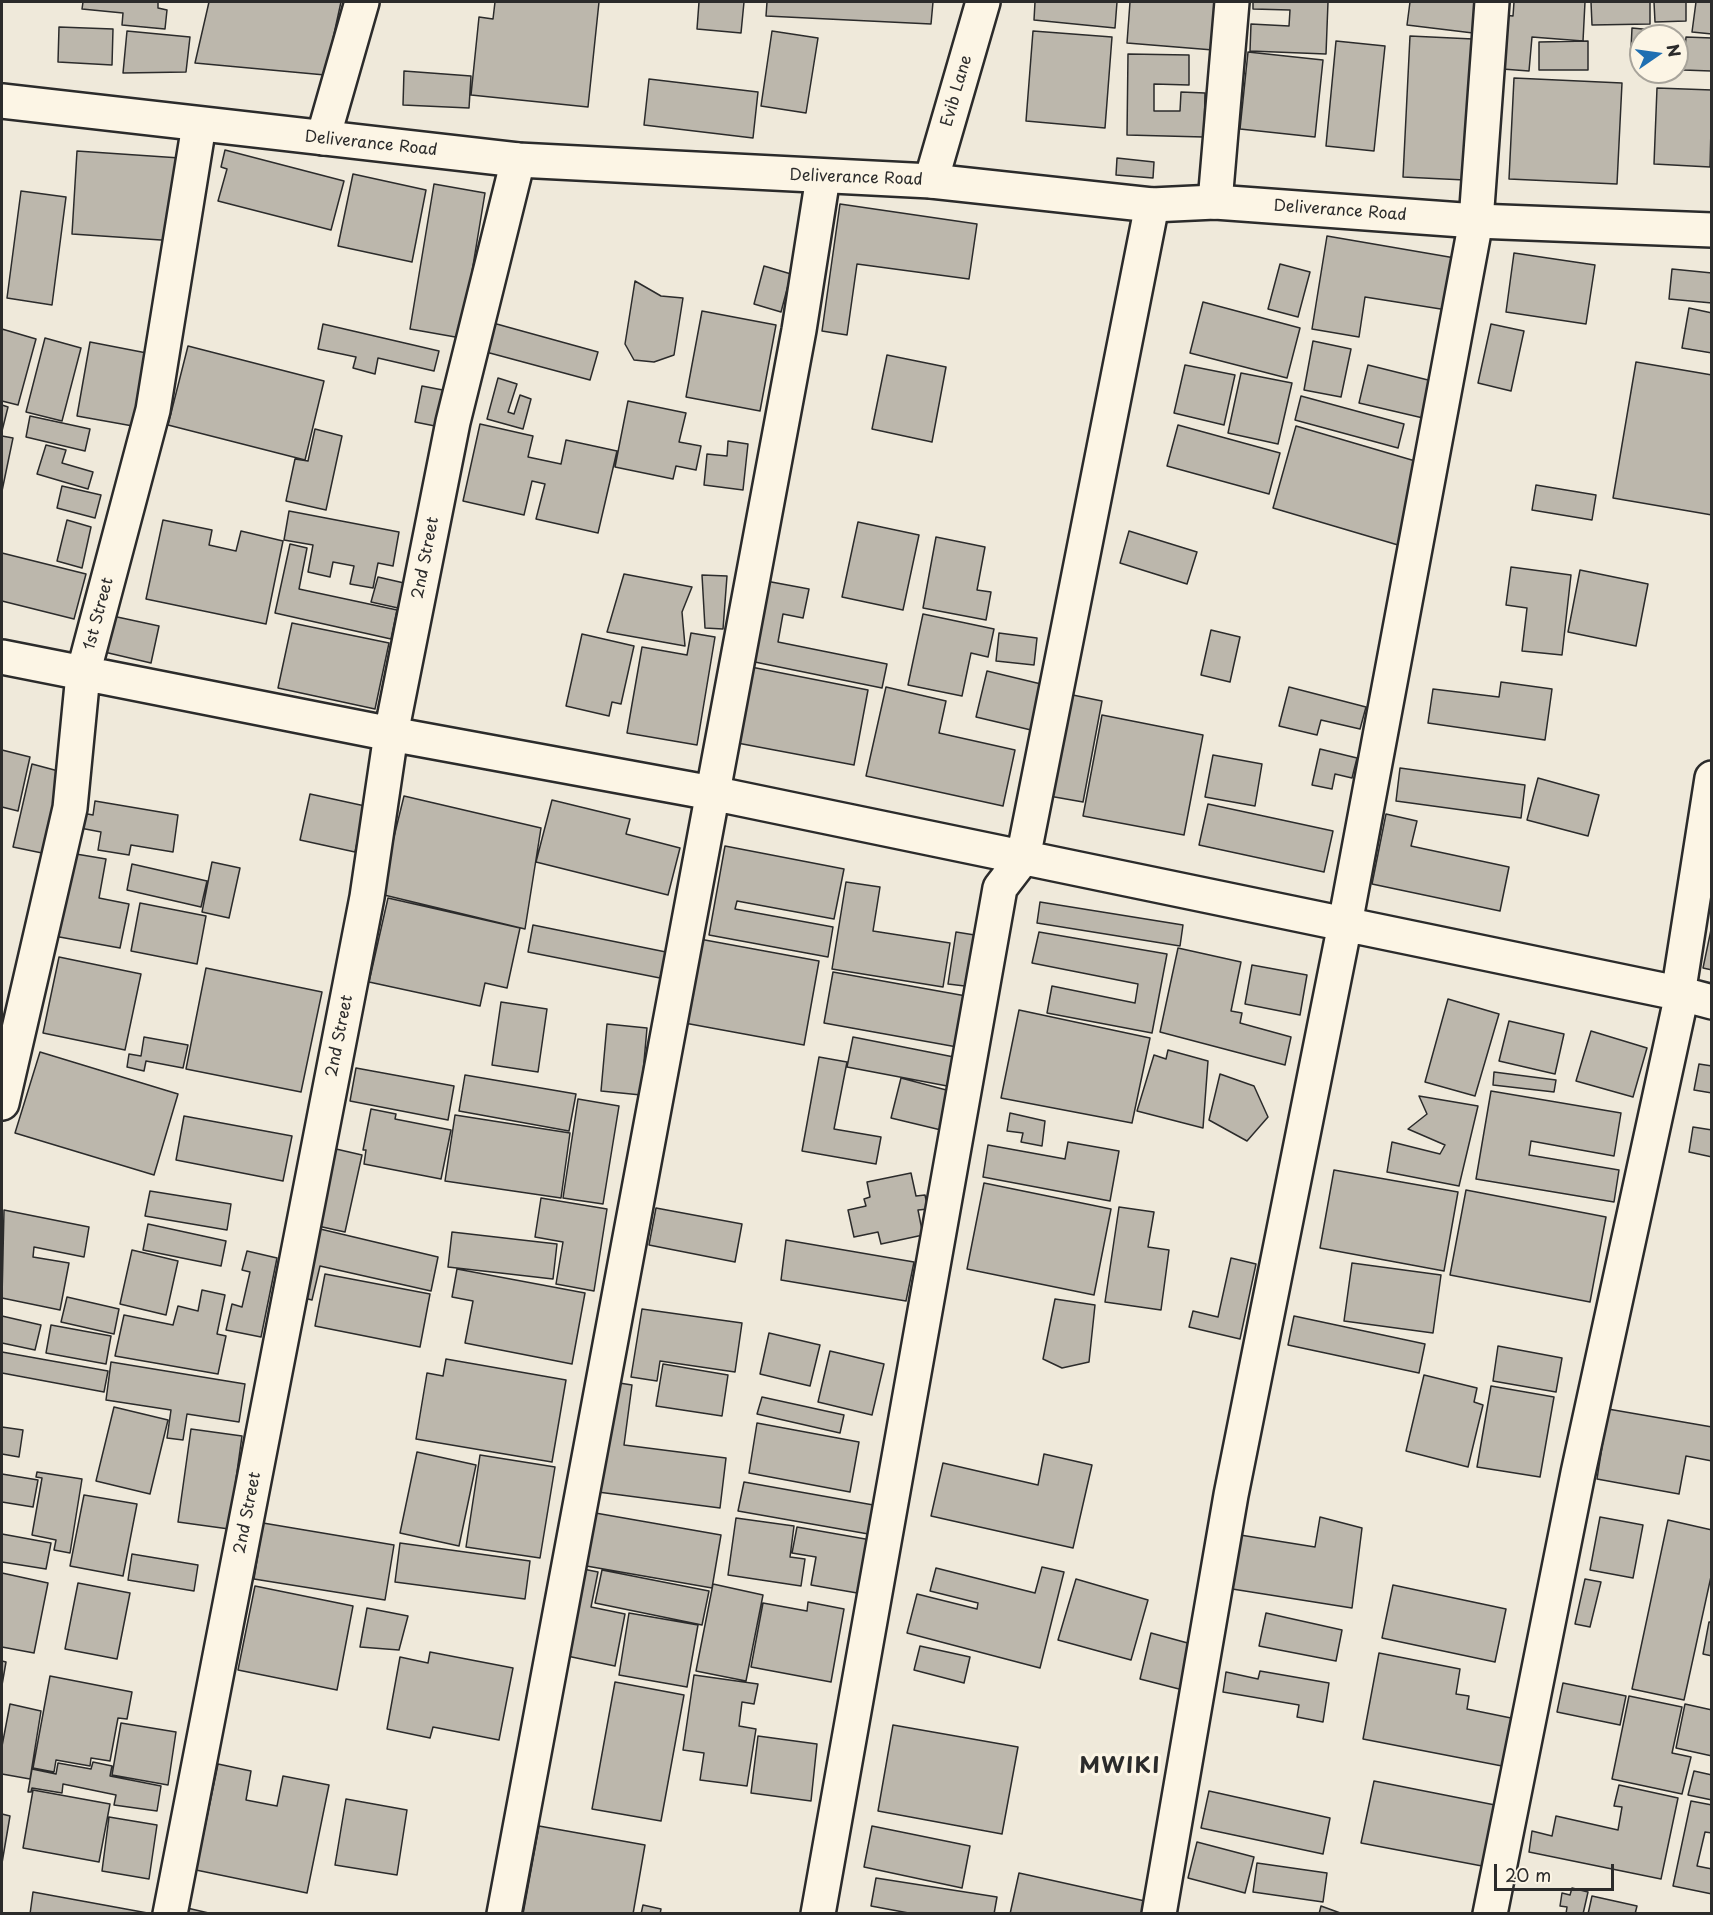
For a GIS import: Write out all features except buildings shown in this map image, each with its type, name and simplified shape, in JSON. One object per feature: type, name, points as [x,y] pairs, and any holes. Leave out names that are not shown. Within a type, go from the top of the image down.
[{"type":"street","points":[[323,138],[362,2]]},
{"type":"street","name":"Evib Lane","points":[[931,181],[983,2]]},
{"type":"street","points":[[1215,202],[1232,2]]},
{"type":"street","points":[[1160,1914],[1231,1495],[1345,924],[1476,221],[1492,2]]},
{"type":"street","name":"Deliverance Road","points":[[2,101],[518,160],[931,181],[1152,205],[1215,202],[1476,221],[1712,230]]},
{"type":"street","name":"1st Street","points":[[2,1104],[70,808],[83,674],[153,410],[199,125]]},
{"type":"street","name":"2nd Street","points":[[170,1914],[367,897],[392,734],[453,422],[518,160]]},
{"type":"street","points":[[504,1914],[799,330],[823,177]]},
{"type":"street","points":[[818,1914],[1000,888],[1023,858],[1152,205]]},
{"type":"street","points":[[2,657],[392,734],[712,793],[1697,998]]},
{"type":"street","points":[[1697,998],[1680,978],[1712,778]]},
{"type":"street","points":[[1490,1914],[1581,1461],[1697,998]]},
{"type":"district","name":"MWIKI","points":[[1120,1767]]}]
